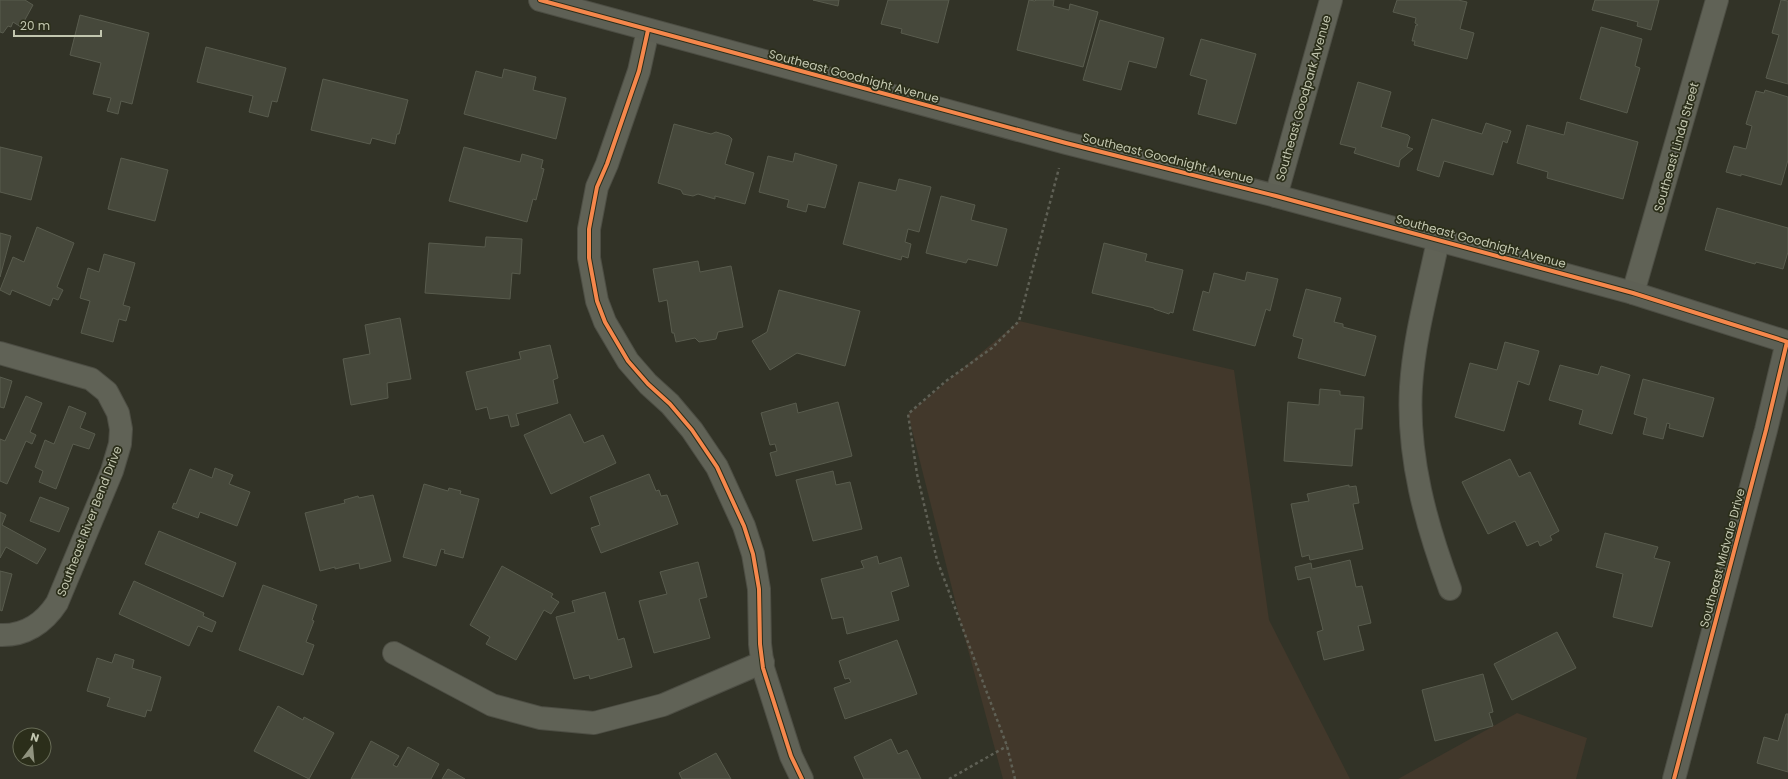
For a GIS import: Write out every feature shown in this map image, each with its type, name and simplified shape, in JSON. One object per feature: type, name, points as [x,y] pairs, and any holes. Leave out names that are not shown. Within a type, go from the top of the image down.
[{"type":"street","name":"Southeast Goodnight Avenue","points":[[540,0],[1066,143],[1276,196],[1633,293],[1787,342]]},
{"type":"street","name":"Southeast Goodpark Avenue","points":[[1276,196],[1331,0]]},
{"type":"street","name":"Southeast Linda Street","points":[[1633,293],[1717,0]]},
{"type":"street","points":[[648,30],[639,71],[607,164],[597,187],[589,229],[589,251],[596,301],[605,322],[628,361],[648,384],[670,404],[692,430],[717,467],[744,526],[753,554],[759,589],[760,644],[762,662],[792,756],[802,779]]},
{"type":"street","points":[[1438,240],[1415,347],[1411,387],[1410,428],[1415,474],[1440,561],[1450,589]]},
{"type":"street","name":"Southeast Midvale Drive","points":[[1674,779],[1766,430],[1787,342]]},
{"type":"street","name":"Southeast River Bend Drive","points":[[0,353],[91,379],[107,392],[118,413],[121,429],[120,444],[112,471],[57,603],[48,616],[29,630],[0,635]]},
{"type":"street","points":[[394,653],[492,705],[540,718],[594,723],[663,705],[762,662]]},
{"type":"path","points":[[1015,779],[1007,746],[937,560],[917,474],[908,414],[946,381],[992,348],[1019,321],[1066,143]]},
{"type":"path","points":[[949,779],[1007,746]]},
{"type":"shaded area","points":[[1019,321],[1234,370],[1269,620],[1350,779],[1003,779],[960,620],[908,414]]},
{"type":"shaded area","points":[[1517,713],[1587,738],[1576,779],[1398,779]]},
{"type":"building","points":[[0,0],[25,0],[33,5],[21,27],[13,22],[11,27],[8,26],[3,33],[0,32]]},
{"type":"building","points":[[813,0],[839,0],[838,6]]},
{"type":"building","points":[[888,0],[949,0],[938,43],[901,33],[902,29],[881,24]]},
{"type":"building","points":[[1029,0],[1054,0],[1053,6],[1069,10],[1070,4],[1098,12],[1083,67],[1017,50]]},
{"type":"building","points":[[1397,0],[1458,0],[1467,2],[1460,29],[1474,33],[1467,59],[1414,45],[1415,41],[1412,41],[1416,25],[1418,25],[1415,23],[1416,18],[1393,12]]},
{"type":"building","points":[[1595,0],[1659,0],[1651,30],[1637,26],[1638,22],[1592,10]]},
{"type":"building","points":[[1781,0],[1788,1],[1788,84],[1766,78],[1779,35],[1772,33]]},
{"type":"building","points":[[80,15],[149,33],[132,104],[121,101],[118,114],[107,111],[111,98],[93,94],[101,63],[70,55]]},
{"type":"building","points":[[1100,20],[1164,38],[1156,68],[1129,61],[1121,90],[1083,80]]},
{"type":"building","points":[[1601,27],[1642,39],[1635,66],[1640,68],[1627,113],[1580,99]]},
{"type":"building","points":[[1201,39],[1256,54],[1236,124],[1198,114],[1207,80],[1190,75]]},
{"type":"building","points":[[206,47],[286,68],[277,102],[272,101],[268,117],[249,112],[253,96],[197,82]]},
{"type":"building","points":[[504,69],[536,77],[533,90],[566,98],[556,139],[464,114],[476,71],[502,78]]},
{"type":"building","points":[[323,79],[408,100],[395,144],[372,138],[370,144],[311,130]]},
{"type":"building","points":[[1358,82],[1391,92],[1381,127],[1408,135],[1410,137],[1407,147],[1413,149],[1400,160],[1399,167],[1354,153],[1356,148],[1340,144]]},
{"type":"building","points":[[1765,90],[1788,97],[1788,160],[1781,185],[1741,174],[1741,176],[1726,172],[1734,146],[1746,149],[1752,126],[1746,124],[1756,91],[1764,93]]},
{"type":"building","points":[[1432,119],[1482,134],[1486,123],[1511,131],[1507,143],[1503,141],[1493,175],[1444,161],[1439,177],[1417,170]]},
{"type":"building","points":[[1567,122],[1638,142],[1623,199],[1547,178],[1548,172],[1517,163],[1527,125],[1564,135]]},
{"type":"building","points":[[674,124],[711,134],[716,132],[729,136],[732,139],[725,164],[754,173],[745,204],[715,196],[715,199],[698,194],[693,196],[683,194],[681,190],[658,183]]},
{"type":"building","points":[[0,147],[42,157],[31,200],[0,192]]},
{"type":"building","points":[[464,147],[520,162],[522,154],[543,160],[541,168],[544,169],[536,200],[533,199],[527,222],[449,201]]},
{"type":"building","points":[[795,153],[837,165],[825,208],[808,204],[806,212],[787,207],[789,200],[759,192],[768,156],[793,162]]},
{"type":"building","points":[[121,158],[168,170],[155,221],[108,209]]},
{"type":"building","points":[[899,179],[931,187],[919,232],[908,229],[905,242],[911,244],[908,258],[902,256],[901,260],[843,244],[859,182],[896,191]]},
{"type":"building","points":[[941,196],[975,205],[971,220],[1007,229],[997,266],[968,259],[966,263],[926,253]]},
{"type":"building","points":[[1717,208],[1788,228],[1788,252],[1783,269],[1756,262],[1755,264],[1705,250]]},
{"type":"building","points":[[37,227],[74,243],[57,287],[63,290],[58,300],[53,298],[50,306],[12,290],[10,295],[0,290],[13,257],[24,262]]},
{"type":"building","points":[[0,233],[11,236],[0,277]]},
{"type":"building","points":[[486,237],[522,239],[520,274],[512,273],[510,299],[425,293],[429,243],[485,247]]},
{"type":"building","points":[[1104,243],[1147,254],[1145,261],[1183,270],[1173,313],[1170,312],[1169,314],[1154,308],[1092,293]]},
{"type":"building","points":[[104,254],[135,263],[123,305],[130,307],[126,321],[119,319],[113,342],[81,333],[90,301],[80,298],[88,268],[99,272]]},
{"type":"building","points":[[698,261],[700,272],[731,266],[743,327],[718,332],[716,339],[699,342],[695,338],[676,342],[674,333],[672,333],[667,300],[659,302],[653,269]]},
{"type":"building","points":[[1247,272],[1278,279],[1270,311],[1266,309],[1255,346],[1193,330],[1203,291],[1209,293],[1214,273],[1245,281]]},
{"type":"building","points":[[1306,289],[1341,298],[1334,322],[1343,324],[1343,327],[1376,336],[1365,376],[1298,358],[1303,339],[1293,336]]},
{"type":"building","points":[[779,290],[860,311],[845,366],[797,353],[770,370],[752,341],[767,332]]},
{"type":"building","points":[[400,318],[411,379],[387,383],[388,398],[351,405],[343,359],[370,354],[365,325]]},
{"type":"building","points":[[1505,342],[1539,351],[1529,385],[1518,381],[1504,431],[1455,417],[1470,363],[1497,370]]},
{"type":"building","points":[[550,345],[558,378],[553,380],[558,403],[516,414],[519,425],[511,427],[508,415],[490,419],[487,407],[476,410],[466,372],[521,359],[519,352]]},
{"type":"building","points":[[1560,365],[1598,375],[1601,366],[1630,375],[1612,434],[1579,424],[1583,410],[1549,400]]},
{"type":"building","points":[[0,377],[12,381],[4,408],[0,407]]},
{"type":"building","points":[[1643,379],[1714,398],[1703,437],[1669,428],[1670,424],[1667,423],[1663,439],[1643,434],[1647,418],[1634,414]]},
{"type":"building","points":[[1320,389],[1340,391],[1340,395],[1364,397],[1362,429],[1355,429],[1352,466],[1284,461],[1288,402],[1319,405]]},
{"type":"building","points":[[26,396],[42,403],[30,432],[36,435],[32,444],[26,441],[7,484],[0,481],[0,439],[5,441]]},
{"type":"building","points":[[838,402],[852,456],[776,476],[770,453],[777,451],[775,444],[770,445],[761,413],[796,403],[798,413]]},
{"type":"building","points":[[69,406],[86,413],[80,428],[95,434],[89,449],[73,444],[56,489],[39,482],[43,471],[35,467],[45,440],[54,444]]},
{"type":"building","points":[[570,414],[584,443],[603,435],[616,463],[551,494],[524,435]]},
{"type":"building","points":[[1510,459],[1519,477],[1530,472],[1559,531],[1550,536],[1552,540],[1540,546],[1538,541],[1527,546],[1515,521],[1488,534],[1462,482]]},
{"type":"building","points":[[215,468],[233,475],[229,484],[250,492],[237,526],[200,512],[198,518],[172,508],[174,503],[176,504],[190,469],[212,478]]},
{"type":"building","points":[[833,471],[836,485],[850,482],[862,529],[813,541],[796,480]]},
{"type":"building","points":[[649,474],[656,491],[659,490],[661,496],[667,495],[678,524],[601,553],[591,528],[600,525],[590,497]]},
{"type":"building","points":[[424,484],[448,491],[449,488],[461,491],[460,494],[479,499],[463,558],[444,553],[445,550],[441,549],[436,566],[403,557]]},
{"type":"building","points":[[1349,485],[1349,487],[1356,486],[1359,503],[1353,504],[1363,549],[1310,560],[1309,555],[1302,557],[1291,504],[1309,501],[1307,494]]},
{"type":"building","points":[[373,495],[391,561],[360,569],[359,563],[320,571],[305,513],[345,503],[344,500],[358,496],[359,498]]},
{"type":"building","points":[[40,497],[69,508],[59,532],[30,521]]},
{"type":"building","points":[[0,512],[6,515],[2,525],[46,549],[37,564],[6,547],[0,558]]},
{"type":"building","points":[[159,531],[236,563],[223,597],[145,564]]},
{"type":"building","points":[[1605,533],[1658,547],[1654,558],[1670,562],[1652,627],[1613,617],[1623,574],[1596,567]]},
{"type":"building","points":[[877,556],[879,564],[901,557],[909,586],[891,592],[899,620],[847,634],[843,617],[832,619],[821,579],[864,568],[861,561]]},
{"type":"building","points":[[1350,560],[1356,587],[1362,586],[1371,623],[1358,626],[1364,650],[1324,660],[1317,632],[1323,630],[1310,577],[1298,580],[1295,567],[1311,563],[1312,569]]},
{"type":"building","points":[[698,562],[707,597],[699,599],[710,638],[654,653],[639,601],[667,594],[660,572]]},
{"type":"building","points":[[502,566],[553,594],[551,597],[559,602],[551,614],[544,610],[516,660],[486,644],[490,637],[470,625]]},
{"type":"building","points":[[0,571],[12,574],[2,611],[0,610]]},
{"type":"building","points":[[134,581],[204,613],[203,616],[216,622],[212,632],[198,626],[189,646],[119,614]]},
{"type":"building","points":[[263,585],[317,605],[312,620],[314,621],[306,642],[314,645],[303,675],[239,650]]},
{"type":"building","points":[[605,592],[618,640],[624,638],[632,667],[590,679],[589,675],[574,679],[556,617],[575,612],[572,601]]},
{"type":"building","points":[[1557,632],[1576,668],[1512,700],[1494,664]]},
{"type":"building","points":[[897,640],[917,694],[845,719],[834,688],[851,682],[849,678],[845,679],[839,661]]},
{"type":"building","points":[[115,654],[134,660],[132,668],[161,677],[151,711],[147,710],[145,717],[107,706],[110,698],[87,691],[97,658],[112,663]]},
{"type":"building","points":[[1483,674],[1493,712],[1489,713],[1493,726],[1435,741],[1422,690]]},
{"type":"building","points":[[278,706],[303,720],[304,717],[334,733],[309,779],[254,751]]},
{"type":"building","points":[[1786,714],[1788,714],[1788,772],[1757,763],[1764,737],[1778,741]]},
{"type":"building","points":[[891,739],[898,754],[907,750],[921,779],[864,779],[854,757]]},
{"type":"building","points":[[371,741],[399,756],[393,765],[397,767],[408,747],[439,764],[431,779],[351,779]]},
{"type":"building","points":[[716,753],[731,779],[682,779],[679,773]]},
{"type":"building","points":[[448,769],[465,779],[442,779]]},
{"type":"cycle path","points":[[540,0],[1066,143],[1276,196],[1633,293],[1788,342]]},
{"type":"cycle path","points":[[648,30],[639,71],[607,164],[597,187],[589,229],[589,258],[597,301],[605,322],[628,361],[648,384],[670,404],[692,430],[717,467],[744,526],[753,554],[759,589],[760,644],[763,668],[791,756],[802,779]]},
{"type":"cycle path","points":[[1674,779],[1766,430],[1787,342]]}]
